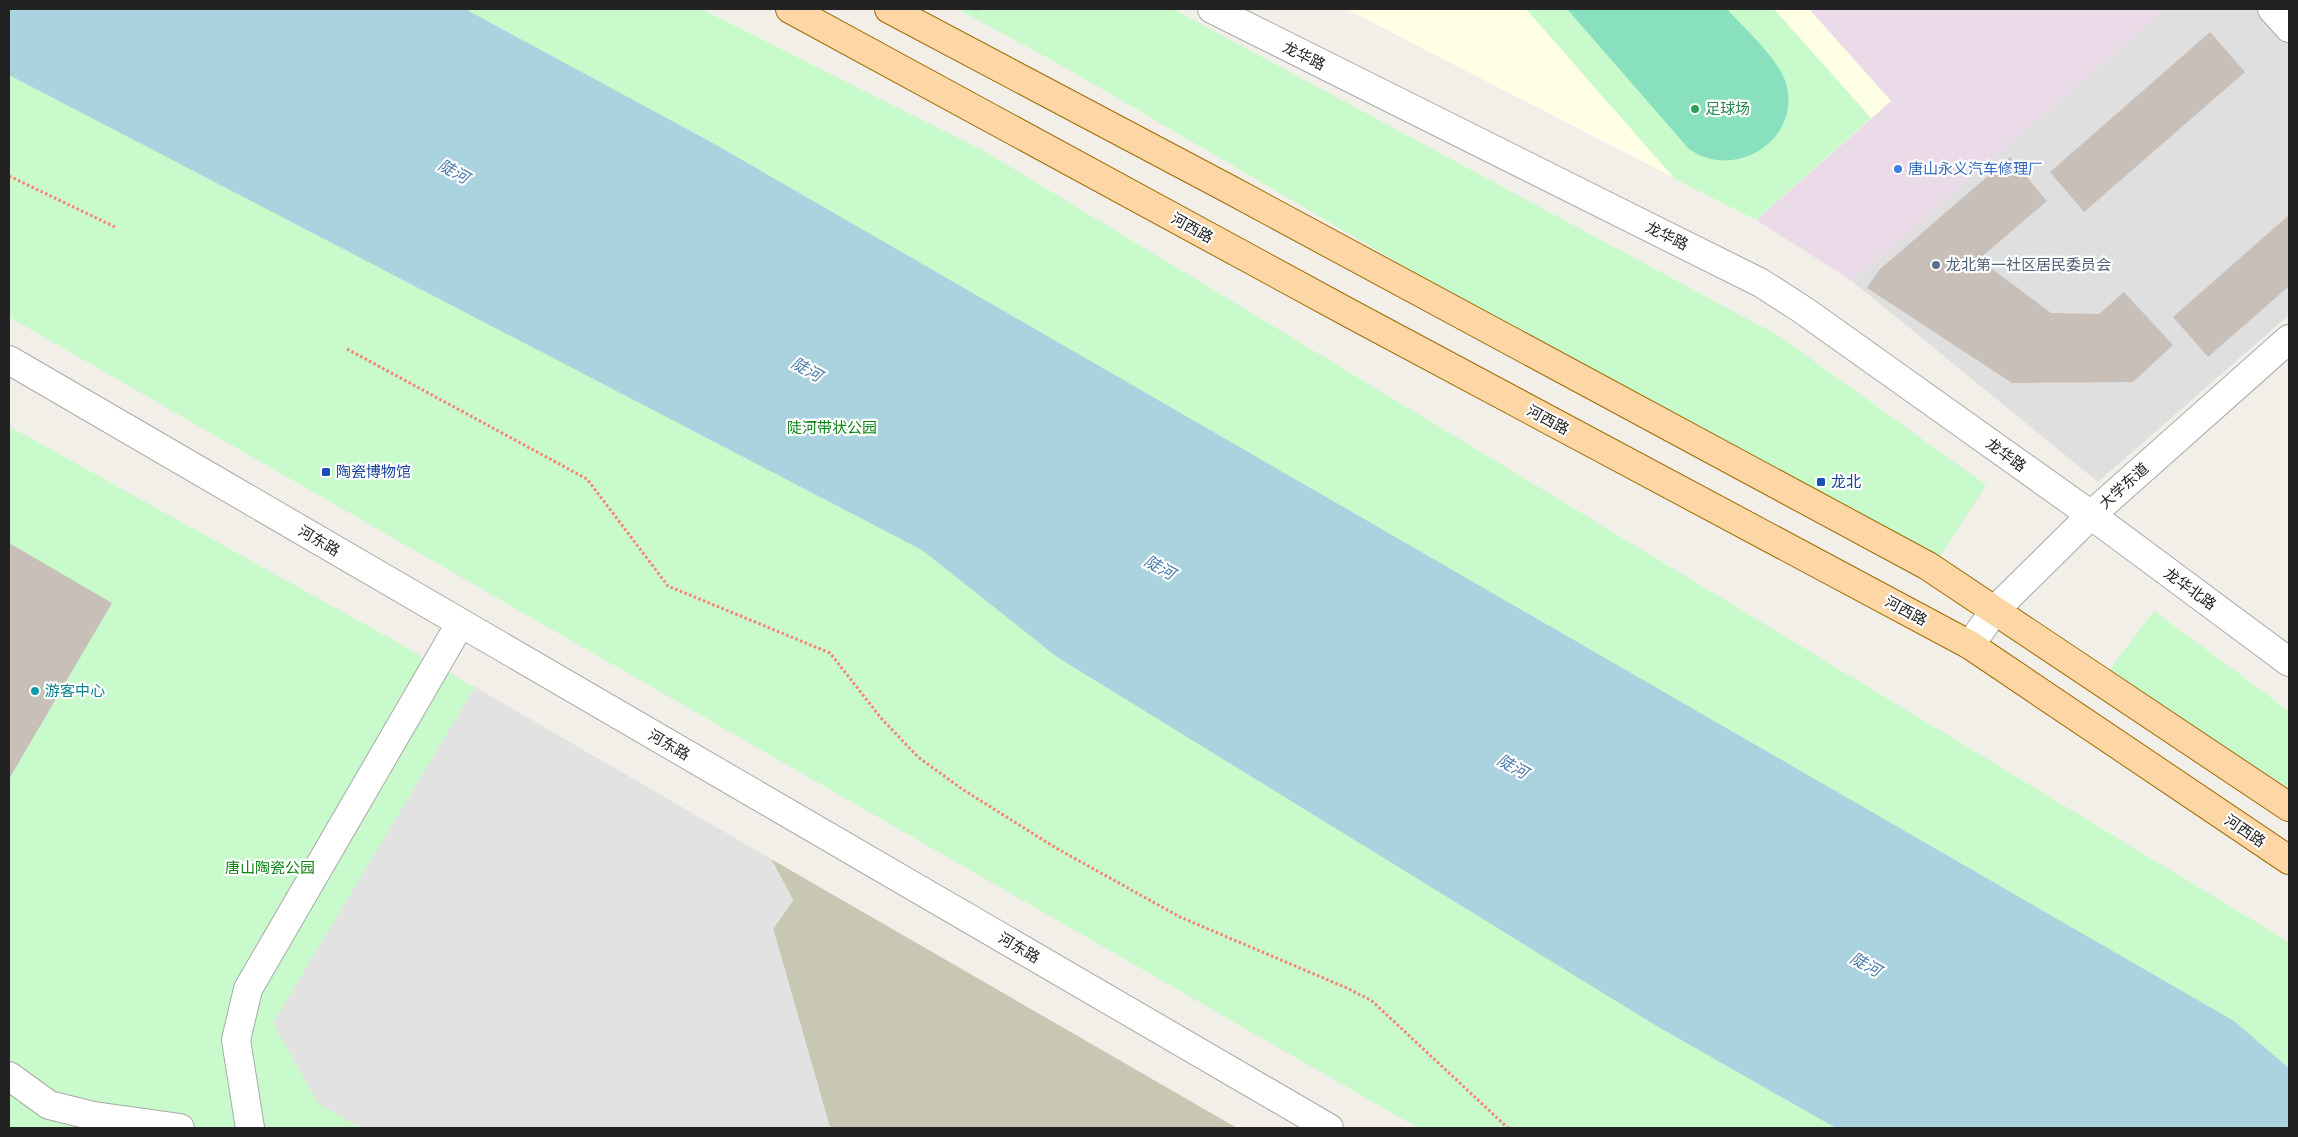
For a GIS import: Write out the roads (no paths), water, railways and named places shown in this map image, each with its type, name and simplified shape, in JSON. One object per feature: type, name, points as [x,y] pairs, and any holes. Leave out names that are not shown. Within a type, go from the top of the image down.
[{"type":"main road","name":"河西路","points":[[790,9],[1351,314],[1970,645],[2289,860]]},
{"type":"main road","points":[[889,9],[1253,202],[1928,566],[2289,807]]},
{"type":"street","points":[[2272,9],[2289,28]]},
{"type":"street","name":"龙华路","points":[[1230,13],[1761,283],[1803,310],[2091,516]]},
{"type":"street","name":"大学东道","points":[[1970,645],[1995,610],[2091,516],[2289,339]]},
{"type":"street","name":"河东路","points":[[9,360],[1329,1128]]},
{"type":"street","name":"龙华北路","points":[[2091,516],[2289,662]]},
{"type":"street","points":[[250,1128],[236,1040],[248,989],[460,624]]},
{"type":"street","points":[[9,1076],[49,1104],[94,1116],[180,1128]]},
{"type":"water","name":"陡河","points":[[9,9],[465,9],[711,142],[2234,1021],[2289,1068],[2289,1128],[1836,1128],[1655,1025],[1057,657],[922,550],[9,75]]},
{"type":"place","name":"足球场","points":[[1695,109]]},
{"type":"place","name":"唐山永义汽车修理厂","points":[[1898,169]]},
{"type":"place","name":"龙北第一社区居民委员会","points":[[1936,265]]},
{"type":"place","name":"陶瓷博物馆","points":[[326,472]]},
{"type":"place","name":"龙北","points":[[1821,482]]},
{"type":"place","name":"游客中心","points":[[35,691]]},
{"type":"park label","name":"陡河带状公园","points":[[832,428]]},
{"type":"park label","name":"唐山陶瓷公园","points":[[270,868]]}]
